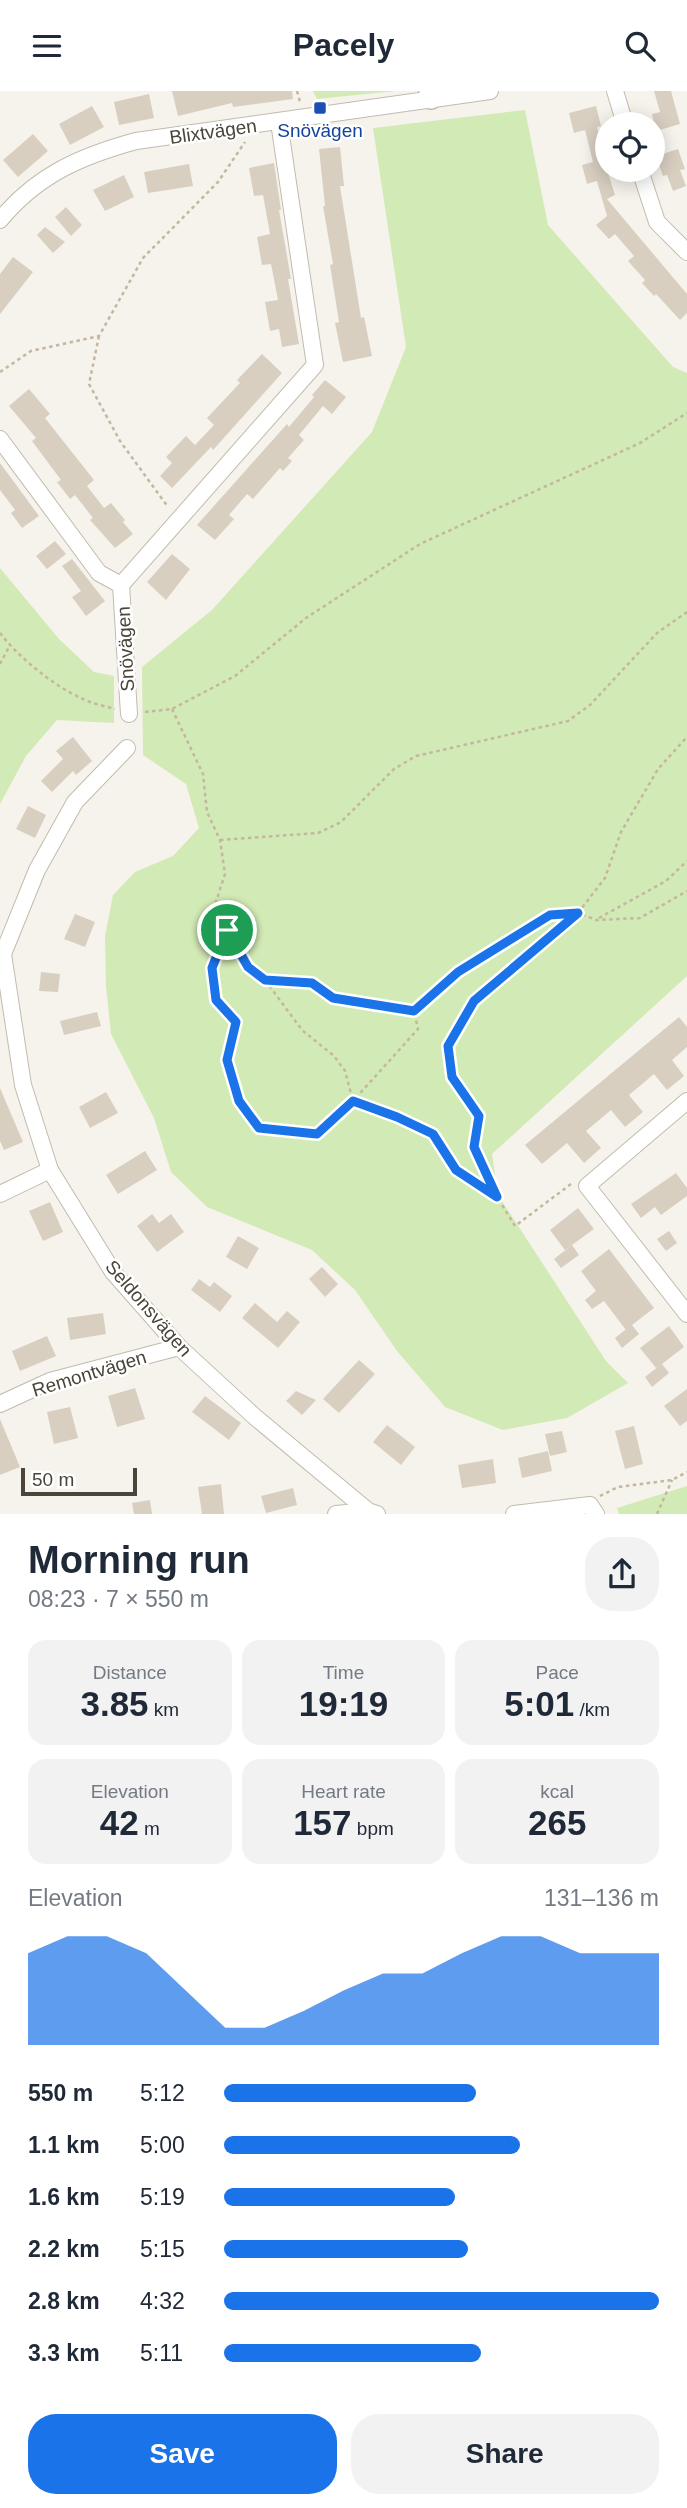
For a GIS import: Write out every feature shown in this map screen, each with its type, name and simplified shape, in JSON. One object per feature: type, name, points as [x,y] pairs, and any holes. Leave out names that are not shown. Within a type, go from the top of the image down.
[{"type":"street","name":"Blixtvägen","points":[[0,220],[17,199],[55,171],[97,151],[136,141],[257,125],[430,95],[490,91]]},
{"type":"street","points":[[615,91],[621,112]]},
{"type":"street","name":"Snövägen","points":[[129,714],[121,585],[315,365],[279,121]]},
{"type":"street","points":[[644,182],[657,222],[687,252]]},
{"type":"street","name":"Snövägen","points":[[0,439],[99,573],[121,585]]},
{"type":"street","points":[[1,955],[37,870],[75,802],[127,748]]},
{"type":"street","name":"Seldonsvägen","points":[[1,955],[23,1085],[50,1170],[113,1272],[179,1347],[255,1417],[372,1512]]},
{"type":"street","points":[[687,1101],[587,1186],[687,1314]]},
{"type":"street","points":[[0,1194],[50,1170]]},
{"type":"street","name":"Remontvägen","points":[[0,1404],[50,1381],[179,1347]]},
{"type":"street","points":[[514,1514],[593,1509]]},
{"type":"street","points":[[337,1514],[372,1512]]},
{"type":"path","points":[[178,520],[120,441],[89,384],[99,336],[143,258],[218,182],[257,125]]},
{"type":"path","points":[[0,373],[31,351],[99,336]]},
{"type":"path","points":[[0,633],[10,645],[52,680],[83,699],[129,714],[172,709],[235,676],[306,618],[419,544],[640,443],[687,413]]},
{"type":"path","points":[[220,840],[318,833],[341,822],[394,769],[416,756],[568,721],[590,705],[657,633],[687,612]]},
{"type":"path","points":[[0,664],[10,645]]},
{"type":"path","points":[[172,709],[203,774],[207,812],[220,840],[225,874],[214,908],[248,967],[265,980],[302,1030],[334,1056],[345,1071],[353,1101]]},
{"type":"path","points":[[587,1186],[575,1181],[515,1226],[497,1197],[474,1147],[479,1116],[452,1077],[448,1046],[474,1001],[578,913],[605,878],[621,831],[658,768],[687,737]]},
{"type":"path","points":[[596,919],[666,881],[687,861]]},
{"type":"path","points":[[414,1011],[458,972],[550,915],[578,913],[596,919],[640,918],[687,891]]},
{"type":"path","points":[[227,930],[212,968],[216,1000],[236,1022],[227,1060],[239,1101],[259,1128],[317,1134],[353,1101],[418,1029],[414,1011]]},
{"type":"path","points":[[265,980],[312,983],[333,998],[414,1011]]},
{"type":"path","points":[[353,1101],[433,1134],[456,1170],[497,1197]]},
{"type":"path","points":[[593,1509],[603,1494],[618,1487],[672,1480],[687,1472]]},
{"type":"path","points":[[657,1514],[672,1480]]},
{"type":"green space","points":[[313,91],[396,91],[317,99]]},
{"type":"green space","points":[[525,110],[548,225],[673,367],[687,373],[687,976],[492,1154],[498,1195],[606,1361],[628,1383],[567,1418],[503,1430],[445,1407],[397,1351],[355,1290],[312,1250],[207,1207],[171,1172],[154,1118],[111,1034],[105,936],[113,895],[135,872],[173,856],[199,828],[186,784],[143,755],[142,667],[212,610],[372,432],[406,347],[373,128]]},
{"type":"green space","points":[[0,568],[59,639],[94,672],[114,676],[114,723],[57,720],[26,756],[0,804]]},
{"type":"green space","points":[[687,1486],[687,1514],[619,1514],[617,1508]]},
{"type":"building","points":[[172,91],[292,91],[293,99],[233,107],[232,103],[178,116]]},
{"type":"building","points":[[654,91],[671,91],[680,124],[665,128],[665,112],[660,112]]},
{"type":"building","points":[[149,94],[154,118],[119,125],[114,102]]},
{"type":"building","points":[[92,106],[104,127],[70,145],[59,124]]},
{"type":"building","points":[[596,106],[595,182],[587,184],[582,165],[593,162],[585,130],[574,133],[569,113]]},
{"type":"building","points":[[33,134],[48,151],[18,177],[3,160]]},
{"type":"building","points":[[340,147],[344,186],[340,186],[361,318],[364,317],[372,356],[343,362],[335,323],[339,322],[323,206],[319,149]]},
{"type":"building","points":[[678,149],[685,169],[680,170],[686,186],[673,191],[665,176],[665,153]]},
{"type":"building","points":[[274,163],[299,344],[282,347],[279,329],[270,331],[265,302],[278,300],[271,264],[262,265],[257,237],[270,234],[263,195],[254,196],[249,168]]},
{"type":"building","points":[[189,164],[193,186],[148,193],[144,172]]},
{"type":"building","points":[[124,175],[134,197],[105,211],[93,190]]},
{"type":"building","points":[[597,182],[611,182],[615,195],[607,199],[687,294],[687,313],[680,320],[642,283],[645,280],[628,261],[634,256],[615,234],[609,239],[596,225],[607,216]]},
{"type":"building","points":[[66,207],[82,225],[71,236],[55,217]]},
{"type":"building","points":[[45,227],[65,242],[53,253],[37,235]]},
{"type":"building","points":[[13,257],[33,272],[0,314],[0,274]]},
{"type":"building","points":[[262,354],[282,373],[213,450],[211,447],[172,488],[160,476],[172,463],[166,457],[186,436],[195,445],[214,425],[207,418],[240,383],[237,380]]},
{"type":"building","points":[[325,380],[346,397],[332,414],[323,406],[299,435],[304,440],[288,458],[292,461],[283,471],[280,468],[253,499],[247,494],[229,515],[234,519],[215,540],[197,525],[287,424],[289,427]]},
{"type":"building","points":[[29,389],[50,414],[45,418],[94,480],[87,486],[104,508],[111,503],[133,534],[115,548],[90,520],[93,518],[75,495],[70,499],[57,482],[61,480],[32,441],[36,438],[9,406]]},
{"type":"building","points":[[0,463],[39,516],[22,528],[11,513],[15,510],[0,490]]},
{"type":"building","points":[[55,541],[66,554],[47,569],[36,556]]},
{"type":"building","points":[[172,554],[190,569],[166,600],[147,582]]},
{"type":"building","points":[[72,559],[105,601],[86,616],[72,597],[81,591],[62,566]]},
{"type":"building","points":[[73,737],[92,761],[76,775],[73,771],[52,792],[41,781],[63,759],[56,751]]},
{"type":"building","points":[[28,806],[46,815],[35,838],[16,829]]},
{"type":"building","points":[[75,914],[95,922],[85,947],[64,939]]},
{"type":"building","points":[[41,972],[60,974],[58,992],[39,991]]},
{"type":"building","points":[[97,1012],[101,1026],[64,1035],[60,1021]]},
{"type":"building","points":[[679,1017],[687,1027],[687,1047],[672,1060],[684,1076],[667,1090],[654,1074],[629,1095],[643,1112],[625,1127],[611,1110],[586,1131],[601,1148],[584,1163],[567,1143],[542,1164],[525,1145]]},
{"type":"building","points":[[0,1088],[23,1142],[4,1150],[0,1141]]},
{"type":"building","points":[[106,1092],[118,1113],[90,1128],[79,1107]]},
{"type":"building","points":[[145,1151],[157,1170],[118,1194],[106,1175]]},
{"type":"building","points":[[676,1173],[687,1188],[687,1196],[661,1215],[655,1207],[641,1218],[631,1204]]},
{"type":"building","points":[[50,1202],[63,1232],[43,1241],[29,1211]]},
{"type":"building","points":[[578,1208],[594,1229],[565,1250],[550,1230]]},
{"type":"building","points":[[152,1214],[159,1223],[171,1214],[184,1232],[157,1252],[137,1226]]},
{"type":"building","points":[[669,1231],[677,1243],[666,1251],[657,1239]]},
{"type":"building","points":[[238,1236],[259,1248],[247,1269],[226,1257]]},
{"type":"building","points":[[572,1245],[579,1255],[561,1268],[554,1259]]},
{"type":"building","points":[[609,1249],[654,1308],[632,1325],[639,1334],[622,1348],[615,1338],[626,1330],[604,1301],[592,1309],[585,1300],[596,1291],[581,1271]]},
{"type":"building","points":[[322,1267],[338,1284],[325,1297],[309,1279]]},
{"type":"building","points":[[199,1279],[210,1287],[214,1282],[232,1296],[220,1312],[191,1290]]},
{"type":"building","points":[[255,1303],[277,1322],[287,1311],[300,1322],[278,1348],[242,1318]]},
{"type":"building","points":[[103,1313],[106,1334],[70,1340],[67,1318]]},
{"type":"building","points":[[669,1326],[684,1347],[662,1364],[669,1373],[652,1387],[645,1377],[659,1366],[656,1368],[640,1348]]},
{"type":"building","points":[[47,1336],[56,1356],[20,1371],[12,1351]]},
{"type":"building","points":[[359,1360],[375,1374],[339,1413],[323,1399]]},
{"type":"building","points":[[135,1388],[145,1419],[117,1427],[108,1396]]},
{"type":"building","points":[[687,1389],[687,1421],[680,1426],[664,1406]]},
{"type":"building","points":[[296,1391],[316,1400],[302,1415],[286,1401]]},
{"type":"building","points":[[205,1396],[241,1423],[229,1440],[192,1412]]},
{"type":"building","points":[[70,1407],[78,1438],[54,1444],[47,1412]]},
{"type":"building","points":[[0,1419],[20,1467],[0,1475]]},
{"type":"building","points":[[387,1425],[415,1447],[401,1465],[373,1442]]},
{"type":"building","points":[[634,1426],[643,1464],[625,1469],[615,1431]]},
{"type":"building","points":[[562,1431],[567,1452],[550,1456],[545,1434]]},
{"type":"building","points":[[548,1451],[552,1471],[522,1478],[518,1458]]},
{"type":"building","points":[[493,1459],[496,1483],[462,1488],[458,1465]]},
{"type":"building","points":[[221,1484],[224,1514],[202,1514],[198,1487]]},
{"type":"building","points":[[293,1488],[297,1505],[266,1513],[261,1496]]},
{"type":"building","points":[[150,1500],[152,1514],[134,1514],[132,1503]]},
{"type":"place","name":"Snövägen","points":[[320,108]]},
{"type":"route","points":[[578,913],[474,1001],[448,1046],[452,1077],[479,1116],[474,1147],[497,1197],[456,1170],[433,1134],[353,1101],[317,1134],[259,1128],[239,1101],[227,1060],[236,1022],[216,1000],[212,968],[227,930],[248,967],[265,980],[312,983],[333,998],[414,1011],[458,972],[550,915],[578,913]]}]
